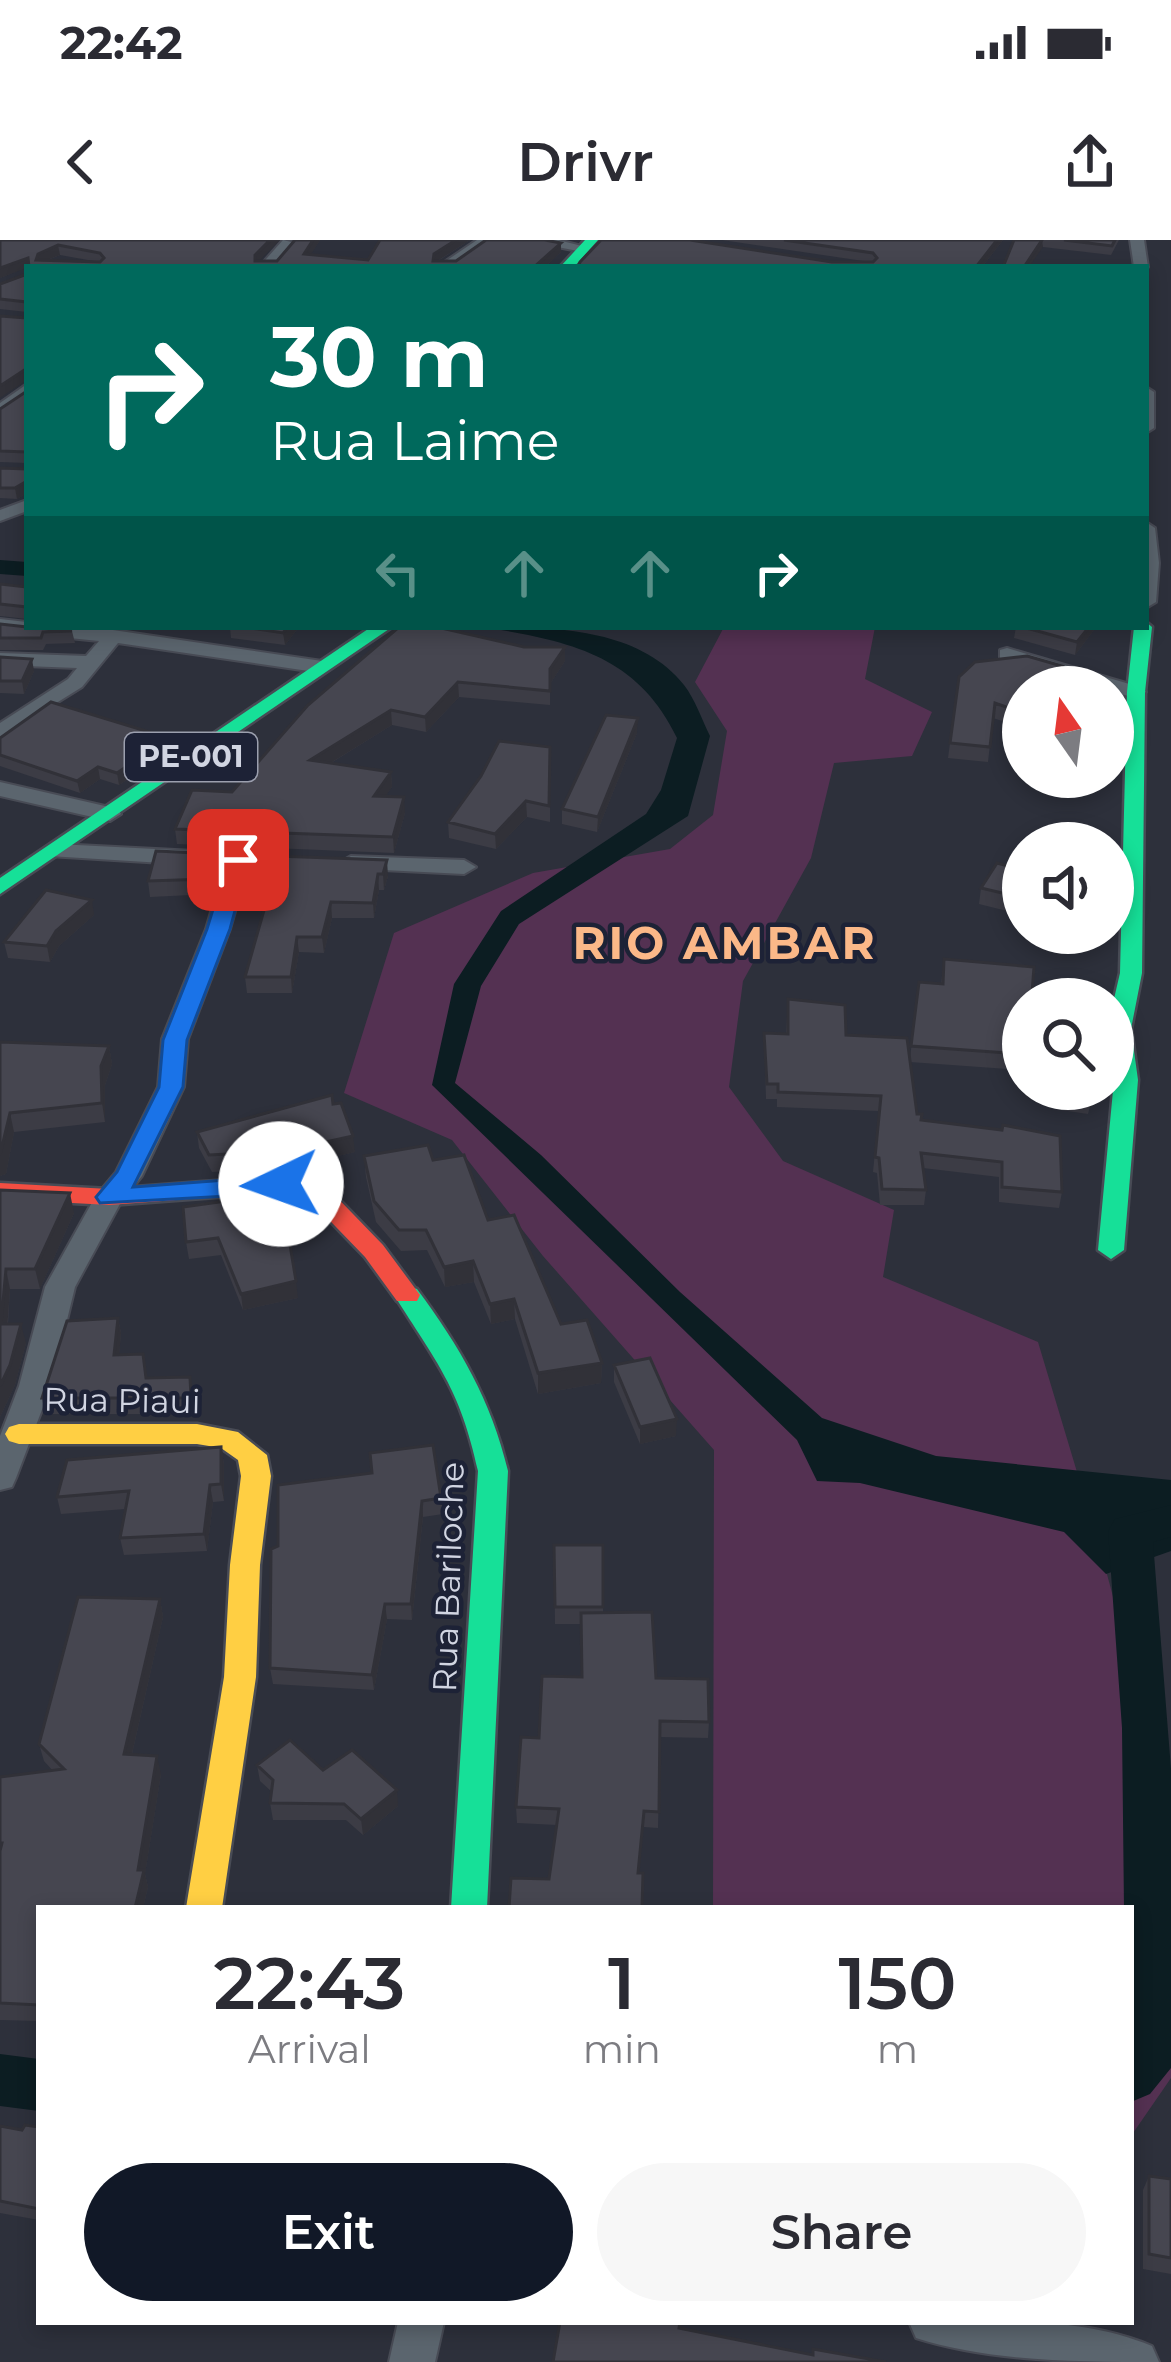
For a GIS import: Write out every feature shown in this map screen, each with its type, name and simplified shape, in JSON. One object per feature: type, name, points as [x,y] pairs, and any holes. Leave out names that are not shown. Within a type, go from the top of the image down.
[{"type":"street","points":[[449,264],[487,240]]},
{"type":"street","points":[[529,240],[581,252]]},
{"type":"street","points":[[269,264],[288,243]]},
{"type":"street","points":[[0,411],[24,391]]},
{"type":"street","points":[[51,630],[322,667]]},
{"type":"street","name":"PE-001","points":[[0,888],[378,630]]},
{"type":"street","points":[[1111,1250],[1126,1080],[1119,1029],[1131,973],[1136,692],[1143,630]]},
{"type":"street","points":[[0,732],[75,683],[113,636]]},
{"type":"street","points":[[1007,654],[1136,692]]},
{"type":"street","points":[[0,659],[88,662]]},
{"type":"street","points":[[0,789],[110,814]]},
{"type":"street","points":[[0,1478],[19,1434],[60,1287],[109,1197],[128,1176],[171,1087],[175,1040],[249,860],[57,851]]},
{"type":"street","points":[[328,862],[464,867]]},
{"type":"street","name":"Rua Bariloche","points":[[0,1191],[109,1197],[281,1184],[315,1190],[374,1251],[464,1371],[482,1415],[493,1471],[470,1905]]},
{"type":"street","name":"Rua Piaui","points":[[19,1434],[196,1435],[228,1439],[252,1455],[256,1476],[245,1565],[240,1677],[204,1905]]},
{"type":"street","points":[[412,2362],[421,2325]]},
{"type":"street","points":[[941,2325],[1028,2353],[1136,2362]]},
{"type":"shaded area","points":[[500,630],[564,630],[643,651],[684,685],[710,736],[688,816],[519,924],[481,986],[455,1083],[541,1155],[680,1292],[822,1418],[936,1456],[1171,1480],[1171,1551],[1106,1574],[1064,1532],[860,1483],[817,1481],[797,1440],[432,1085],[454,984],[501,911],[646,814],[661,790],[677,738],[642,687],[620,670],[597,656],[544,638]]},
{"type":"shaded area","points":[[722,630],[874,630],[865,679],[932,712],[912,756],[834,763],[811,858],[743,981],[729,1087],[783,1161],[894,1210],[883,1277],[1038,1342],[1171,1812],[1171,2078],[1134,2132],[1134,1905],[713,1905],[714,1450],[543,1256],[452,1140],[344,1093],[394,933],[533,873],[670,849],[713,815],[727,731],[695,682]]},
{"type":"building","points":[[0,240],[270,240],[255,261],[277,261],[295,240],[313,240],[304,254],[368,260],[380,240],[456,240],[434,254],[433,261],[456,261],[486,240],[561,243],[537,264],[29,264],[28,258],[0,268]],"holes":[[[58,245],[100,253],[104,258],[100,262],[36,260],[38,254]]]},
{"type":"building","points":[[601,240],[690,240],[832,262],[873,262],[877,258],[873,253],[784,240],[997,240],[978,264],[580,262]]},
{"type":"building","points":[[1014,240],[1042,240],[1026,264],[1004,264]]},
{"type":"building","points":[[1064,240],[1115,240],[1112,246]]},
{"type":"building","points":[[24,275],[24,302],[0,299],[0,284]]},
{"type":"building","points":[[0,316],[24,318],[24,370],[0,386]]},
{"type":"building","points":[[24,393],[24,452],[0,451],[0,409]]},
{"type":"building","points":[[0,468],[24,469],[24,483],[0,488]]},
{"type":"building","points":[[0,584],[24,587],[24,607],[0,604]]},
{"type":"building","points":[[0,624],[24,630],[72,631],[43,632],[41,638],[0,638]]},
{"type":"building","points":[[396,630],[450,630],[524,647],[565,647],[550,669],[550,691],[458,682],[425,717],[391,710],[310,760],[391,772],[374,796],[404,797],[393,837],[175,829],[192,790],[232,792],[308,705]]},
{"type":"building","points":[[1034,630],[1087,630],[1077,642]]},
{"type":"building","points":[[1027,656],[1062,666],[1002,666],[1002,706],[995,703],[990,747],[950,743],[959,677],[975,662]]},
{"type":"building","points":[[0,657],[32,659],[22,681],[0,681]]},
{"type":"building","points":[[51,702],[169,738],[117,773],[98,767],[77,781],[0,755],[0,738]]},
{"type":"building","points":[[606,715],[638,718],[598,817],[562,809]]},
{"type":"building","points":[[499,741],[550,747],[549,806],[526,801],[495,834],[448,822],[481,776]]},
{"type":"building","points":[[156,851],[217,854],[209,879],[148,881]]},
{"type":"building","points":[[249,855],[387,860],[383,874],[378,874],[373,903],[331,902],[322,937],[297,937],[291,977],[245,977],[272,882],[242,880]]},
{"type":"building","points":[[997,863],[1002,864],[1002,893],[981,888]]},
{"type":"building","points":[[46,890],[92,900],[56,931],[47,946],[4,942]]},
{"type":"building","points":[[944,959],[1034,967],[1033,978],[1002,978],[1002,1052],[911,1046],[919,982],[943,984]]},
{"type":"building","points":[[788,999],[845,1005],[846,1035],[907,1038],[921,1120],[1002,1130],[1003,1125],[1060,1136],[1062,1192],[1002,1187],[1002,1162],[921,1153],[926,1190],[882,1189],[879,1158],[875,1157],[881,1096],[778,1092],[778,1084],[767,1084],[764,1033],[788,1034]]},
{"type":"building","points":[[0,1042],[109,1046],[101,1066],[102,1103],[10,1113],[0,1155]]},
{"type":"building","points":[[332,1095],[333,1104],[341,1103],[353,1136],[285,1151],[209,1155],[197,1132]]},
{"type":"building","points":[[428,1145],[433,1160],[464,1155],[488,1220],[514,1215],[561,1324],[587,1320],[602,1363],[538,1373],[514,1299],[490,1304],[473,1261],[444,1267],[426,1230],[399,1230],[374,1201],[364,1156]]},
{"type":"building","points":[[280,1185],[296,1281],[241,1294],[218,1238],[186,1242],[183,1207],[233,1200],[227,1189]]},
{"type":"building","points":[[0,1190],[70,1193],[35,1269],[6,1269],[1,1324],[21,1324],[0,1386]]},
{"type":"building","points":[[118,1318],[114,1355],[143,1354],[146,1378],[190,1377],[191,1398],[42,1398],[67,1321]]},
{"type":"building","points":[[650,1358],[677,1419],[640,1427],[614,1365]]},
{"type":"building","points":[[433,1445],[441,1498],[422,1501],[411,1604],[385,1604],[372,1675],[270,1668],[271,1549],[278,1546],[278,1485],[372,1473],[370,1453]]},
{"type":"building","points":[[221,1447],[221,1484],[210,1485],[204,1534],[120,1538],[129,1491],[57,1497],[67,1460]]},
{"type":"building","points":[[554,1545],[603,1545],[603,1607],[555,1607]]},
{"type":"building","points":[[78,1597],[160,1599],[124,1754],[157,1756],[136,1905],[36,1905],[36,2005],[0,2003],[0,1777],[64,1769],[39,1744]]},
{"type":"building","points":[[652,1612],[656,1678],[708,1679],[709,1722],[660,1721],[659,1812],[644,1811],[638,1873],[643,1873],[642,1905],[509,1905],[511,1878],[549,1879],[559,1809],[516,1807],[521,1737],[539,1738],[542,1676],[582,1677],[581,1613]]},
{"type":"building","points":[[290,1740],[323,1770],[352,1750],[397,1790],[361,1819],[344,1804],[270,1803],[273,1780],[257,1765]]},
{"type":"building","points":[[25,2125],[36,2127],[36,2208],[0,2201],[0,2126],[22,2130]]},
{"type":"building","points":[[1149,2176],[1171,2179],[1171,2258],[1149,2254]]},
{"type":"building","points":[[559,2325],[680,2325],[813,2355],[813,2349],[886,2362],[553,2362]]},
{"type":"waterway","points":[[0,567],[24,569]]},
{"type":"waterway","points":[[1134,2073],[1149,2057],[1149,1925],[1146,1728],[1130,1531],[1171,1521]]},
{"type":"waterway","points":[[0,2080],[36,2085]]},
{"type":"traffic: fast","points":[[570,264],[592,240]]},
{"type":"traffic: fast","points":[[0,888],[379,630]]},
{"type":"traffic: fast","points":[[1111,1250],[1126,1080],[1119,1029],[1131,973],[1136,692],[1143,630]]},
{"type":"traffic: fast","points":[[407,1295],[472,1396],[493,1471],[469,1905]]},
{"type":"traffic: slow","points":[[19,1434],[197,1434],[228,1439],[252,1455],[256,1476],[245,1565],[240,1677],[204,1905]]},
{"type":"traffic: jam","points":[[0,1191],[109,1197],[281,1184],[315,1190],[374,1251],[407,1295]]},
{"type":"district","name":"RIO AMBAR","points":[[725,943]]},
{"type":"route","points":[[238,860],[218,929],[175,1040],[171,1087],[128,1176],[109,1197],[281,1184]]}]
